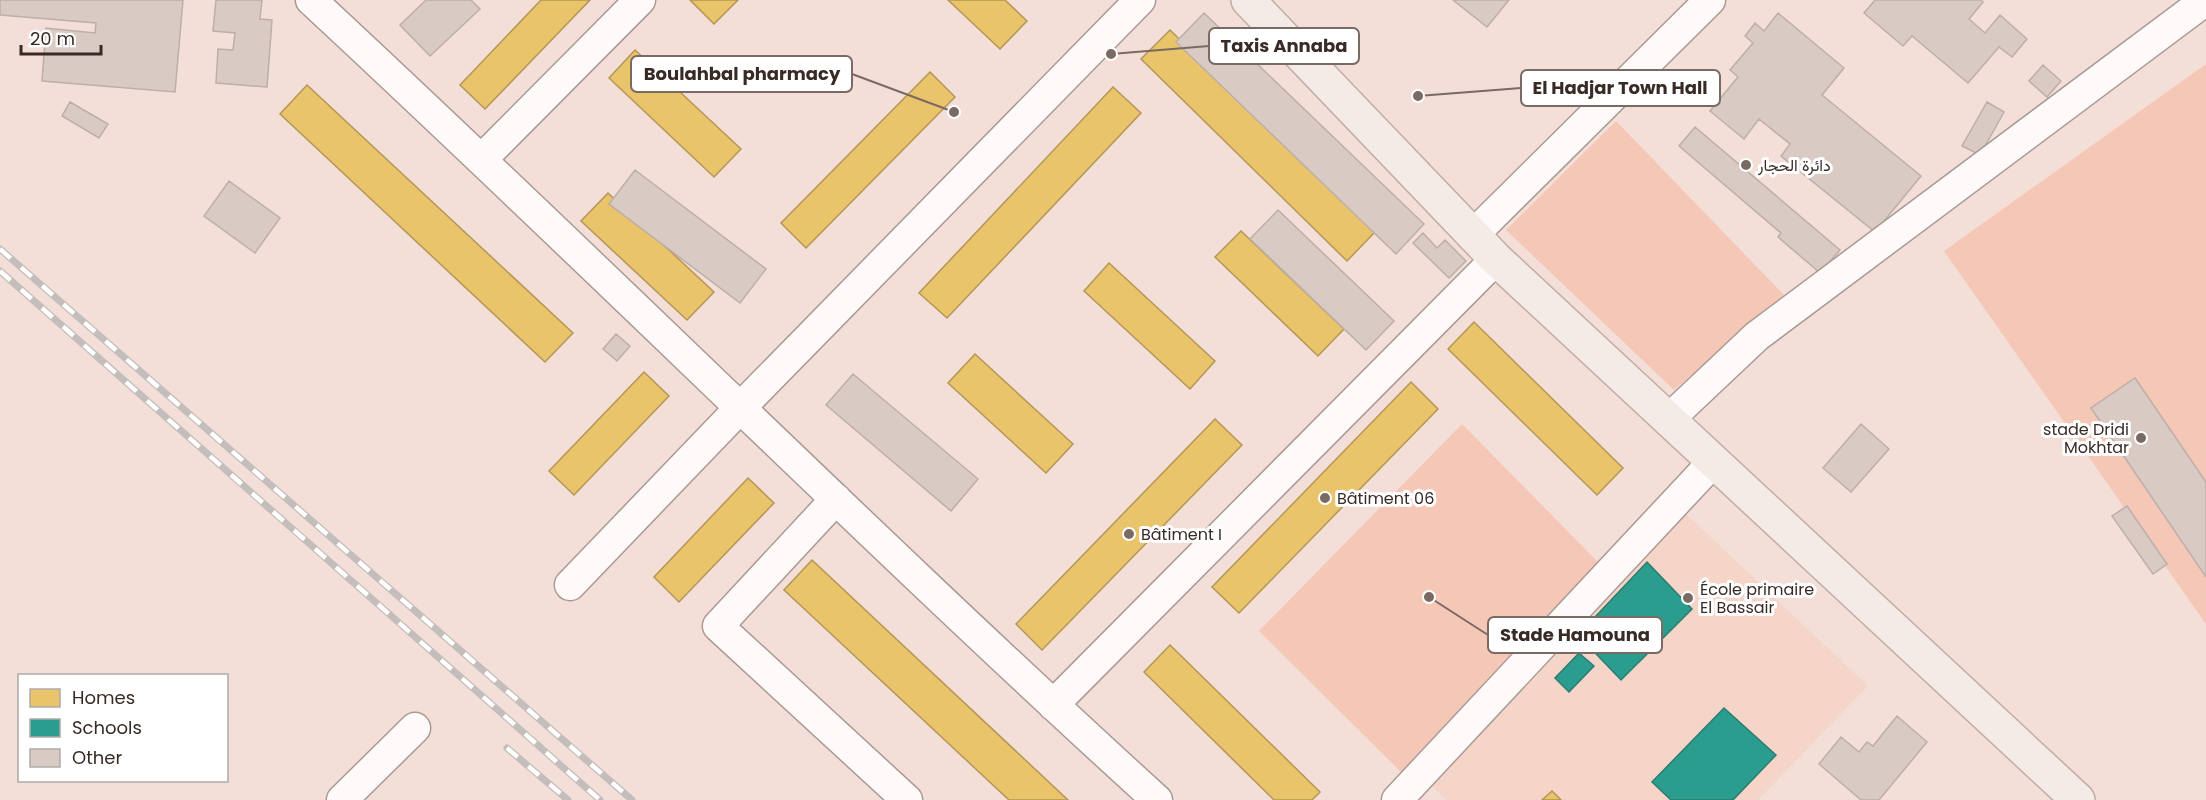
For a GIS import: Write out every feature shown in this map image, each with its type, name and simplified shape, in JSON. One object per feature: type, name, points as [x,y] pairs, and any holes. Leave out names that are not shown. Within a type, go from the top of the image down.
[{"type":"main road","points":[[1248,0],[1472,236],[2078,800]]},
{"type":"street","points":[[311,0],[482,159],[1053,705],[1157,800]]},
{"type":"street","points":[[482,159],[640,0]]},
{"type":"street","points":[[570,585],[1140,0]]},
{"type":"street","points":[[1472,236],[1710,0]]},
{"type":"street","points":[[1669,420],[1757,336],[2206,0]]},
{"type":"street","points":[[1053,705],[1496,259]]},
{"type":"street","points":[[1397,800],[1714,461]]},
{"type":"street","points":[[836,499],[718,626],[907,800]]},
{"type":"street","points":[[342,800],[415,728]]},
{"type":"shaded area","name":"stade Dridi Mokhtar","points":[[2206,64],[2206,624],[1944,251]]},
{"type":"shaded area","points":[[1616,121],[1785,296],[1674,390],[1506,230]]},
{"type":"shaded area","points":[[1462,424],[1598,562],[1401,772],[1259,631]]},
{"type":"shaded area","name":"École primaire El Bassair","points":[[1682,510],[1868,686],[1758,800],[1446,800],[1429,783]]},
{"type":"building: Homes","points":[[541,0],[590,0],[485,109],[460,85]]},
{"type":"building: Homes","points":[[690,0],[738,0],[714,24]]},
{"type":"building: Homes","points":[[948,0],[1005,0],[1027,21],[1000,49]]},
{"type":"building: Homes","points":[[1170,30],[1376,231],[1347,261],[1141,59]]},
{"type":"building: Homes","points":[[635,50],[741,149],[714,177],[609,78]]},
{"type":"building: Homes","points":[[930,72],[955,97],[806,248],[781,223]]},
{"type":"building: Homes","points":[[307,85],[573,333],[545,362],[280,114]]},
{"type":"building: Homes","points":[[1113,87],[1141,113],[947,318],[919,293]]},
{"type":"building: Homes","points":[[608,193],[714,292],[687,320],[581,221]]},
{"type":"building: Homes","points":[[1241,231],[1344,329],[1318,356],[1215,257]]},
{"type":"building: Homes","points":[[1109,263],[1215,361],[1190,389],[1084,291]]},
{"type":"building: Homes","points":[[1474,322],[1623,468],[1597,495],[1448,349]]},
{"type":"building: Homes","points":[[975,354],[1073,444],[1046,473],[948,383]]},
{"type":"building: Homes","points":[[644,372],[669,396],[574,495],[549,471]]},
{"type":"building: Homes","name":"Bâtiment 06","points":[[1411,382],[1438,409],[1239,613],[1212,587]]},
{"type":"building: Homes","name":"Bâtiment I","points":[[1215,419],[1242,445],[1042,650],[1016,624]]},
{"type":"building: Homes","points":[[748,478],[774,503],[679,602],[654,577]]},
{"type":"building: Homes","points":[[812,560],[1068,800],[1009,800],[784,590]]},
{"type":"building: Homes","points":[[1170,645],[1320,792],[1312,800],[1274,800],[1144,672]]},
{"type":"building: Homes","points":[[1552,791],[1561,800],[1542,800]]},
{"type":"building: Schools","points":[[1647,562],[1692,609],[1621,680],[1578,635]]},
{"type":"building: Schools","points":[[1579,653],[1594,666],[1569,692],[1555,678]]},
{"type":"building: Schools","points":[[1724,708],[1776,755],[1733,800],[1671,800],[1652,782]]},
{"type":"building: Other","points":[[0,0],[183,0],[175,92],[42,81],[46,28],[95,33],[96,23],[0,15]]},
{"type":"building: Other","points":[[216,0],[262,0],[260,19],[272,20],[267,87],[216,83],[218,49],[233,50],[235,33],[213,31]]},
{"type":"building: Other","points":[[426,0],[471,0],[480,9],[430,56],[400,25]]},
{"type":"building: Other","points":[[1453,0],[1509,0],[1487,27]]},
{"type":"building: Other","points":[[1875,0],[1981,0],[1983,2],[1969,19],[1985,33],[2000,15],[2027,39],[2012,57],[1999,47],[1968,83],[1912,36],[1903,46],[1864,13]]},
{"type":"building: Other","points":[[1204,13],[1424,224],[1396,254],[1176,42]]},
{"type":"building: Other","points":[[1778,13],[1844,68],[1822,95],[1921,176],[1875,232],[1781,156],[1790,144],[1759,119],[1744,139],[1710,111],[1738,77],[1730,70],[1753,43],[1745,36],[1755,23],[1764,31]]},
{"type":"building: Other","points":[[2043,65],[2061,81],[2047,97],[2029,81]]},
{"type":"building: Other","points":[[70,102],[108,124],[99,138],[62,116]]},
{"type":"building: Other","points":[[1987,102],[2004,112],[1980,155],[1962,146]]},
{"type":"building: Other","points":[[1695,127],[1840,250],[1820,273],[1778,237],[1781,233],[1679,146]]},
{"type":"building: Other","points":[[635,170],[766,269],[740,303],[609,204]]},
{"type":"building: Other","points":[[229,181],[280,218],[255,253],[204,216]]},
{"type":"building: Other","points":[[1278,210],[1394,321],[1366,350],[1250,239]]},
{"type":"building: Other","points":[[1423,233],[1437,248],[1445,240],[1466,261],[1449,278],[1413,243]]},
{"type":"building: Other","points":[[616,334],[630,346],[617,361],[603,349]]},
{"type":"building: Other","points":[[853,374],[978,479],[951,511],[826,405]]},
{"type":"building: Other","points":[[2135,378],[2206,482],[2206,577],[2091,408]]},
{"type":"building: Other","points":[[1861,424],[1889,449],[1851,492],[1823,468]]},
{"type":"building: Other","points":[[2127,506],[2167,564],[2153,574],[2112,516]]},
{"type":"building: Other","points":[[1897,716],[1927,742],[1879,800],[1861,800],[1819,764],[1841,737],[1859,752],[1867,742],[1873,746]]},
{"type":"railway","points":[[0,249],[632,800]]},
{"type":"railway","points":[[0,271],[600,800]]},
{"type":"railway","points":[[507,748],[568,800]]},
{"type":"place","name":"Taxis Annaba","points":[[1111,54]]},
{"type":"place","name":"El Hadjar Town Hall","points":[[1418,96]]},
{"type":"place","name":"Boulahbal pharmacy","points":[[954,112]]},
{"type":"place","name":"دائرة الحجار","points":[[1746,165]]},
{"type":"place","name":"stade Dridi Mokhtar","points":[[2141,438]]},
{"type":"place","name":"Bâtiment 06","points":[[1325,498]]},
{"type":"place","name":"Bâtiment I","points":[[1129,534]]},
{"type":"place","name":"Stade Hamouna","points":[[1429,597]]},
{"type":"place","name":"École primaire El Bassair","points":[[1688,598]]}]
